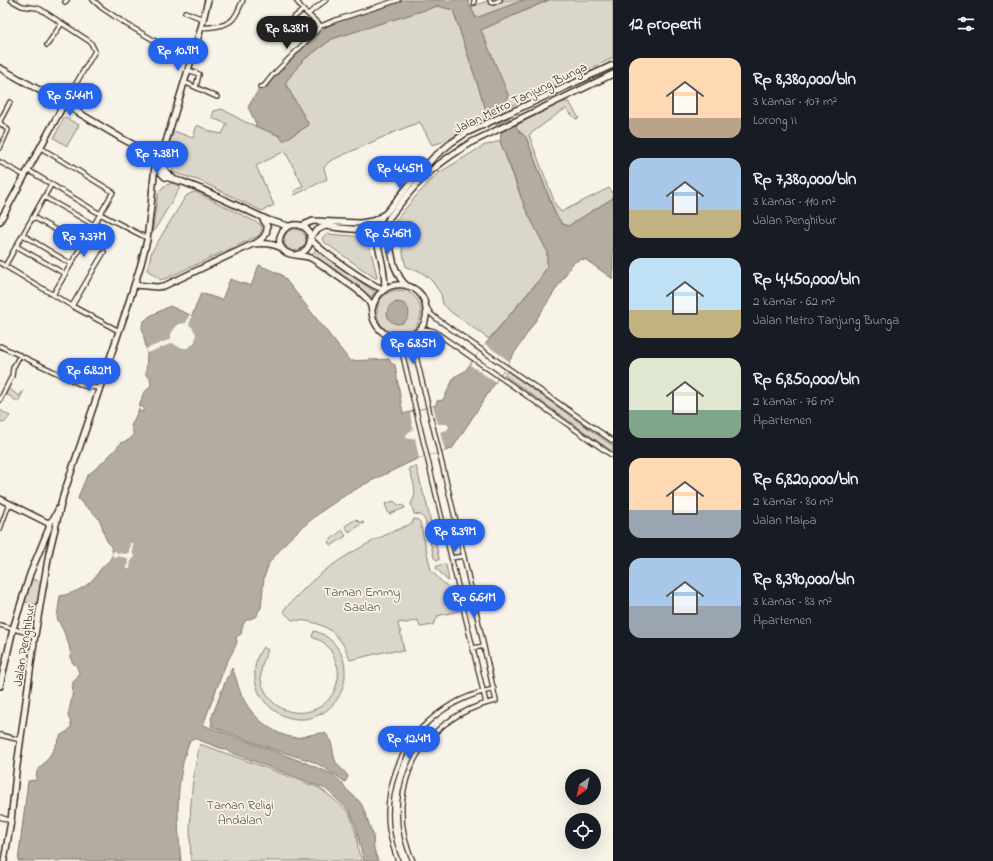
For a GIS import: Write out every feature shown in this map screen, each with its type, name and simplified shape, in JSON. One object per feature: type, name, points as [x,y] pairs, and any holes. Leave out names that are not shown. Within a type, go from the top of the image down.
[{"type":"main road","points":[[174,179],[164,170],[160,161],[201,28],[208,0]]},
{"type":"main road","name":"Jalan Metro Tanjung Bunga","points":[[301,226],[313,220],[366,223],[377,219],[386,213],[414,179],[441,151],[466,133],[613,65]]},
{"type":"main road","points":[[0,68],[147,152],[153,158],[155,165],[165,177],[201,189],[268,220],[288,226],[301,226],[306,229],[310,238],[318,247],[370,283],[384,289]]},
{"type":"main road","name":"Jalan Metro Tanjung Bunga","points":[[408,286],[400,278],[394,265],[386,225],[389,218],[421,180],[455,152],[472,142],[613,74]]},
{"type":"main road","points":[[0,221],[64,104]]},
{"type":"main road","points":[[147,152],[155,152],[164,147]]},
{"type":"main road","name":"Jalan Penghibur","points":[[4,861],[11,821],[35,635],[49,553],[61,505],[141,264],[147,238],[155,165]]},
{"type":"main road","points":[[384,289],[383,271],[376,238],[377,226],[386,213]]},
{"type":"main road","points":[[135,285],[157,287],[164,286],[253,244],[262,239],[267,233],[267,224],[261,217]]},
{"type":"main road","points":[[283,250],[280,235],[288,226]]},
{"type":"main road","points":[[296,255],[301,254],[308,248],[310,238],[322,227],[363,229],[377,226]]},
{"type":"main road","points":[[253,244],[263,243],[276,246],[289,254],[304,255],[311,258],[359,291],[368,299],[372,306],[372,310],[373,318],[379,329],[392,338],[412,336],[418,331],[425,320],[426,312],[425,304],[417,291],[408,286],[396,285],[384,289],[378,294],[372,310]]},
{"type":"main road","points":[[0,499],[50,525],[30,574],[13,629],[0,686]]},
{"type":"main road","name":"Jalan Penghibur","points":[[48,523],[53,520],[61,505]]},
{"type":"street","points":[[11,0],[22,6],[38,8],[91,43],[95,51],[64,104]]},
{"type":"street","points":[[93,0],[126,24],[181,56],[191,60]]},
{"type":"street","points":[[201,28],[228,23],[235,16],[243,0]]},
{"type":"street","points":[[296,0],[321,26]]},
{"type":"street","points":[[308,14],[326,0]]},
{"type":"street","points":[[377,0],[379,6]]},
{"type":"street","points":[[260,87],[264,86],[321,26],[398,0]]},
{"type":"street","points":[[490,0],[493,3],[500,0]]},
{"type":"street","points":[[270,36],[304,10]]},
{"type":"street","points":[[185,12],[203,19]]},
{"type":"street","points":[[47,45],[62,23]]},
{"type":"street","points":[[188,70],[199,74],[196,87]]},
{"type":"street","points":[[184,82],[217,97]]},
{"type":"street","points":[[0,148],[8,130],[0,122],[10,102]]},
{"type":"street","points":[[40,148],[113,192],[53,295]]},
{"type":"street","points":[[0,162],[25,176]]},
{"type":"street","points":[[28,170],[100,214],[147,238]]},
{"type":"street","points":[[5,266],[51,185]]},
{"type":"street","points":[[44,197],[94,224]]},
{"type":"street","points":[[33,216],[82,245]]},
{"type":"street","points":[[23,235],[71,264]]},
{"type":"street","points":[[16,246],[65,274]]},
{"type":"street","points":[[72,306],[104,252]]},
{"type":"street","points":[[0,263],[72,306],[119,331]]},
{"type":"street","points":[[425,304],[437,319],[613,441]]},
{"type":"street","points":[[413,861],[403,832],[402,811],[406,780],[413,762],[428,740],[448,722],[476,706],[496,701],[464,556],[414,348],[414,339],[418,331],[423,329],[434,331],[613,456]]},
{"type":"street","points":[[392,338],[399,344],[402,352],[486,703]]},
{"type":"street","points":[[0,346],[84,386],[89,388],[100,387]]},
{"type":"street","points":[[0,400],[12,376],[13,368],[20,355]]},
{"type":"street","points":[[0,529],[9,504]]},
{"type":"street","points":[[451,558],[464,556]]},
{"type":"street","points":[[0,625],[35,635]]},
{"type":"street","points":[[473,648],[484,646]]},
{"type":"street","points":[[398,861],[392,842],[388,818],[390,795],[396,773],[405,751],[418,733],[440,712],[468,697],[483,691],[494,689]]},
{"type":"street","points":[[0,735],[21,740]]},
{"type":"street","points":[[0,817],[11,821]]},
{"type":"green space","points":[[490,0],[524,0],[476,18],[471,7]]},
{"type":"green space","points":[[549,0],[613,0],[613,58],[504,109],[508,95],[481,30]]},
{"type":"green space","points":[[438,6],[453,10],[486,110],[490,116],[449,140],[432,145],[420,122],[330,161],[324,168],[327,179],[295,195],[294,191],[303,186],[285,151],[256,166],[274,205],[262,211],[200,181],[172,172],[173,168],[164,166],[167,162],[162,161],[174,131],[193,138],[197,125],[212,132],[222,134],[227,124],[212,118],[214,111],[222,109],[243,121],[280,136],[283,141],[309,125],[285,83],[302,61],[332,39]]},
{"type":"green space","points":[[562,102],[569,102],[579,118],[576,119],[566,109],[529,135],[556,206],[561,212],[609,188],[613,193],[613,198],[568,226],[562,224],[556,215],[526,137],[515,126]]},
{"type":"green space","points":[[64,117],[79,125],[67,146],[54,138]]},
{"type":"green space","points":[[500,141],[525,208],[547,251],[547,267],[539,280],[489,339],[451,312],[443,304],[441,294],[427,276],[419,271],[406,267],[396,220],[437,174],[483,146]]},
{"type":"green space","points":[[171,183],[181,186],[152,234],[158,193],[163,187]]},
{"type":"green space","points":[[196,192],[260,224],[262,227],[261,232],[258,236],[161,280],[147,270],[152,251],[186,196]]},
{"type":"green space","points":[[295,229],[303,232],[306,240],[303,248],[295,251],[287,248],[284,240],[287,232]]},
{"type":"green space","points":[[328,234],[364,237],[368,240],[377,278],[324,242],[322,238]]},
{"type":"green space","points":[[316,249],[375,291],[371,297],[312,255]]},
{"type":"green space","points":[[399,290],[411,294],[417,300],[421,312],[417,324],[411,330],[399,334],[387,330],[381,324],[377,312],[381,300],[387,294]]},
{"type":"green space","points":[[507,371],[613,446],[613,452],[504,375]]},
{"type":"green space","points":[[8,388],[19,396],[23,391],[18,402],[6,394]]},
{"type":"green space","points":[[0,410],[10,416],[4,423],[0,421]]},
{"type":"green space","points":[[416,466],[425,497],[439,560],[434,558],[425,520],[421,515],[414,514],[411,503],[415,490],[409,468]]},
{"type":"green space","points":[[394,501],[405,508],[389,514],[385,504]]},
{"type":"green space","points":[[356,519],[359,522],[364,523],[349,532],[345,526]]},
{"type":"green space","name":"Taman Emmy Saelan","points":[[414,519],[420,522],[431,570],[457,596],[459,611],[437,616],[438,618],[433,625],[420,627],[418,620],[406,623],[399,622],[398,625],[404,651],[388,651],[350,660],[346,650],[336,635],[321,625],[312,622],[292,620],[283,611],[309,584],[340,560],[363,546],[413,523]]},
{"type":"green space","points":[[342,530],[346,536],[331,546],[328,542]]},
{"type":"green space","points":[[444,564],[446,565],[449,581],[436,568],[437,566]]},
{"type":"green space","points":[[30,579],[41,581],[37,605],[25,602]]},
{"type":"green space","points":[[314,631],[329,638],[340,652],[344,662],[345,678],[341,692],[334,704],[323,713],[311,718],[297,719],[283,716],[267,705],[258,691],[255,665],[258,656],[263,647],[268,650],[262,664],[261,678],[264,689],[272,701],[280,708],[290,711],[311,711],[321,706],[329,699],[338,680],[338,668],[332,653],[323,642],[312,637]]},
{"type":"green space","name":"Taman Religi Andalan","points":[[200,744],[319,788],[325,792],[349,812],[362,861],[191,861],[190,831],[192,788]]},
{"type":"shaded area","points":[[403,0],[468,0],[476,18],[524,0],[549,0],[481,30],[508,94],[504,109],[521,134],[526,137],[554,211],[562,224],[568,226],[613,198],[613,279],[586,260],[580,259],[573,263],[452,449],[419,458],[363,485],[322,511],[299,530],[288,540],[269,563],[264,578],[261,608],[257,616],[245,621],[241,634],[236,637],[237,642],[225,666],[203,725],[332,774],[362,805],[373,835],[374,849],[378,861],[364,861],[356,827],[350,811],[326,789],[194,738],[190,740],[185,754],[178,800],[181,861],[18,861],[28,781],[36,780],[37,771],[54,749],[61,735],[68,731],[71,727],[68,716],[73,682],[79,673],[77,667],[72,662],[69,645],[57,618],[60,596],[83,588],[96,576],[112,556],[112,549],[105,537],[100,521],[78,499],[87,476],[122,442],[132,437],[133,432],[131,426],[139,409],[139,411],[142,412],[144,408],[141,406],[140,408],[139,407],[143,394],[151,385],[150,378],[146,375],[147,353],[142,327],[143,322],[150,316],[170,306],[192,316],[201,293],[222,300],[230,279],[251,286],[259,265],[282,275],[350,361],[389,359],[391,363],[395,365],[403,414],[436,405],[437,401],[443,400],[454,377],[465,371],[487,342],[539,280],[547,267],[547,251],[525,208],[500,141],[500,130],[486,110],[453,10],[438,6],[332,39],[302,61],[285,83],[309,125],[283,141],[280,136],[255,126],[256,124],[248,107],[259,89],[263,87],[327,26],[334,22]]},
{"type":"shaded area","points":[[398,302],[406,305],[409,313],[406,321],[398,324],[390,321],[387,313],[390,305]]},
{"type":"shaded area","points":[[232,668],[240,692],[248,706],[258,718],[270,728],[284,735],[294,737],[317,733],[325,733],[328,736],[336,763],[348,777],[345,782],[315,763],[211,726],[211,719]]},
{"type":"pier","points":[[189,315],[192,316],[189,325],[196,334],[193,344],[187,348],[184,348],[173,343],[147,353],[146,349],[171,339],[171,334],[174,328],[179,324],[186,323]]},
{"type":"pier","points":[[485,344],[509,361],[495,382],[470,365]]},
{"type":"pier","points":[[433,406],[438,424],[447,424],[449,427],[447,430],[440,432],[445,451],[419,458],[415,438],[406,438],[406,435],[413,430],[410,413]]},
{"type":"pier","points":[[130,543],[133,543],[132,552],[134,558],[131,560],[130,569],[127,569],[127,558],[112,556],[113,551],[117,553],[128,553]]}]
